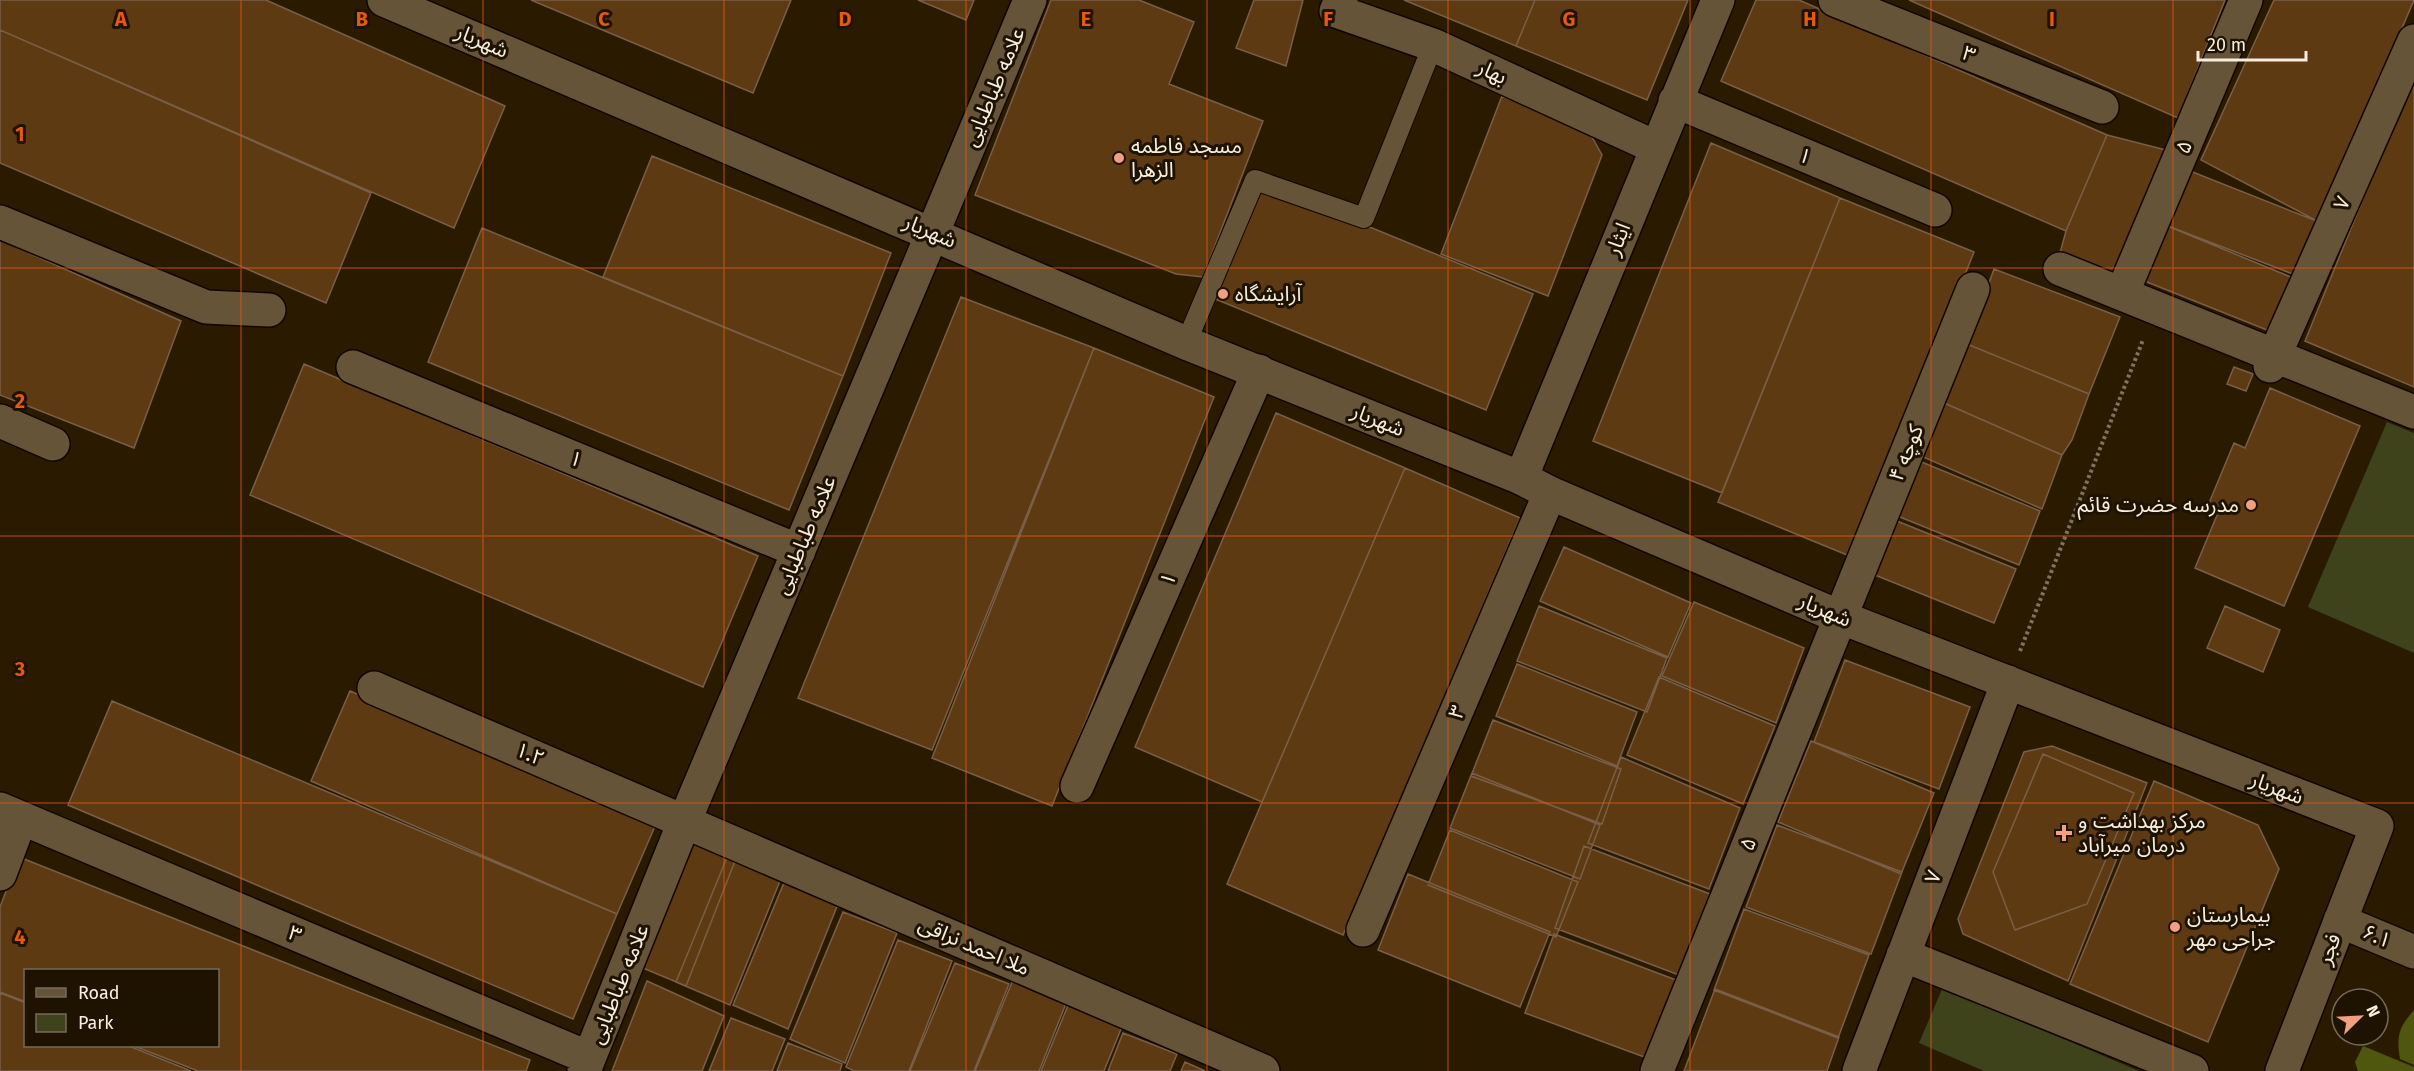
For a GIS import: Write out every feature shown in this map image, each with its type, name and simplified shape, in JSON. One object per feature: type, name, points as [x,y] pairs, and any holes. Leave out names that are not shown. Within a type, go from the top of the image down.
[{"type":"street","name":"علامه طباطبایی","points":[[586,1065],[685,820],[1030,0]]},
{"type":"street","name":"بهار","points":[[1341,0],[1336,11],[1433,45],[1655,147]]},
{"type":"street","name":"ایثار","points":[[1521,478],[1655,147],[1718,0]]},
{"type":"street","name":"۳","points":[[1835,0],[2102,107]]},
{"type":"street","name":"۵","points":[[2122,294],[2246,0]]},
{"type":"street","name":"شهریار","points":[[398,3],[1186,343],[1521,478],[1550,494],[1840,617],[2377,826]]},
{"type":"street","name":"۷","points":[[2272,361],[2414,41]]},
{"type":"street","name":"۱","points":[[1675,101],[1935,210]]},
{"type":"street","points":[[0,222],[206,308],[269,310]]},
{"type":"street","points":[[2060,269],[2156,308],[2272,361],[2414,412]]},
{"type":"street","name":"کوچه ۴","points":[[1840,617],[1973,289]]},
{"type":"street","name":"۱","points":[[353,367],[799,551]]},
{"type":"street","name":"۱","points":[[1077,786],[1259,371]]},
{"type":"street","points":[[0,421],[52,444]]},
{"type":"street","name":"۳","points":[[1363,930],[1550,494]]},
{"type":"street","name":"۵","points":[[1657,1071],[1840,617]]},
{"type":"street","name":"۷","points":[[1860,1071],[2008,682]]},
{"type":"street","name":"۱.۲","points":[[374,688],[685,820]]},
{"type":"street","name":"۳","points":[[10,813],[586,1065]]},
{"type":"street","points":[[0,874],[10,813]]},
{"type":"street","name":"ملا احمد نراقی","points":[[685,820],[1263,1071]]},
{"type":"street","name":"فجر","points":[[2282,1071],[2377,826]]},
{"type":"street","name":"۶.۱","points":[[2340,921],[2414,952]]},
{"type":"street","points":[[1903,955],[2192,1071]]},
{"type":"lane","points":[[1186,343],[1255,180],[1364,218],[1433,45]]},
{"type":"path","points":[[2008,682],[2156,308]]},
{"type":"green space","points":[[2387,422],[2414,433],[2414,653],[2308,607]]},
{"type":"green space","points":[[1943,987],[2139,1071],[1984,1071],[1919,1043]]},
{"type":"green space","points":[[2414,1010],[2414,1065],[2400,1059],[2398,1044],[2402,1027]]},
{"type":"green space","points":[[2362,1047],[2365,1047],[2414,1067],[2414,1071],[2358,1071],[2355,1062]]},
{"type":"building","points":[[0,0],[266,0],[505,106],[454,228],[0,30]]},
{"type":"building","points":[[531,0],[791,0],[753,93]]},
{"type":"building","points":[[918,0],[974,0],[966,20]]},
{"type":"building","name":"مسجد فاطمه الزهرا","points":[[1051,0],[1139,0],[1194,22],[1169,84],[1263,121],[1203,277],[1176,274],[975,195]]},
{"type":"building","points":[[1254,0],[1303,0],[1286,66],[1236,48]]},
{"type":"building","points":[[1404,0],[1535,0],[1516,46]]},
{"type":"building","points":[[1535,0],[1688,0],[1647,100],[1516,46]]},
{"type":"building","points":[[1756,0],[1799,0],[2107,135],[2066,231],[1721,81]]},
{"type":"building","points":[[1909,0],[2225,0],[2178,118]]},
{"type":"building","points":[[2274,0],[2414,0],[2319,222],[2201,160]]},
{"type":"building","points":[[0,30],[371,193],[326,303],[0,163]]},
{"type":"building","points":[[2414,74],[2414,387],[2305,341]]},
{"type":"building","points":[[1502,96],[1588,130],[1602,155],[1548,296],[1441,254]]},
{"type":"building","points":[[2107,135],[2166,150],[2115,280],[2059,257],[2066,231]]},
{"type":"building","points":[[1711,143],[1840,198],[1722,493],[1593,441]]},
{"type":"building","points":[[652,156],[891,253],[843,376],[603,277]]},
{"type":"building","points":[[2190,171],[2319,222],[2298,276],[2168,226]]},
{"type":"building","points":[[1255,180],[1533,294],[1486,410],[1208,296]]},
{"type":"building","points":[[1840,198],[1974,252],[1852,557],[1718,502]]},
{"type":"building","points":[[2165,225],[2293,278],[2272,332],[2142,280]]},
{"type":"building","points":[[482,228],[843,376],[789,510],[428,362]]},
{"type":"building","points":[[0,240],[181,321],[134,448],[0,395]]},
{"type":"building","points":[[1994,269],[2120,317],[2089,394],[1967,344]]},
{"type":"building","points":[[961,297],[1094,348],[932,750],[798,698]]},
{"type":"building","points":[[1967,344],[2089,394],[2072,440],[2062,455],[1942,402]]},
{"type":"building","points":[[1094,348],[1214,397],[1052,806],[932,758]]},
{"type":"building","points":[[304,364],[758,556],[703,687],[250,495]]},
{"type":"building","points":[[2234,367],[2253,374],[2246,391],[2227,384]]},
{"type":"building","points":[[2270,388],[2360,426],[2284,606],[2195,568],[2220,508],[2209,503],[2234,443],[2245,448]]},
{"type":"building","points":[[1942,402],[2062,455],[2042,509],[1914,453]]},
{"type":"building","points":[[1276,413],[1405,468],[1262,802],[1135,747]]},
{"type":"building","points":[[1912,458],[2040,511],[2019,565],[1890,513]]},
{"type":"building","points":[[1405,468],[1520,518],[1343,935],[1227,884]]},
{"type":"building","points":[[1887,517],[2016,569],[1994,623],[1865,571]]},
{"type":"building","points":[[1564,547],[1691,603],[1668,657],[1540,601]]},
{"type":"building","points":[[1694,602],[1804,648],[1776,723],[1662,676]]},
{"type":"building","points":[[1539,606],[1667,658],[1647,712],[1517,661]]},
{"type":"building","points":[[2225,606],[2280,630],[2263,672],[2207,648]]},
{"type":"building","points":[[1845,660],[1970,707],[1939,789],[1814,742]]},
{"type":"building","points":[[1517,664],[1637,712],[1617,766],[1496,716]]},
{"type":"building","points":[[1659,677],[1775,726],[1743,804],[1627,755]]},
{"type":"building","points":[[350,691],[656,824],[617,914],[311,781]]},
{"type":"building","points":[[112,701],[617,914],[573,1019],[68,805]]},
{"type":"building","points":[[1493,720],[1621,769],[1602,824],[1471,776]]},
{"type":"building","points":[[1811,741],[1934,793],[1901,874],[1778,822]]},
{"type":"building","points":[[2052,746],[2147,783],[2068,981],[1963,934],[1958,919],[2024,752]]},
{"type":"building","name":"مرکز بهداشت و درمان میرآباد","points":[[2043,754],[2134,793],[2087,904],[2015,930],[1993,872]]},
{"type":"building","points":[[1621,757],[1740,808],[1709,889],[1588,843]]},
{"type":"building","points":[[1472,773],[1600,825],[1580,879],[1450,828]]},
{"type":"building","name":"بیمارستان جراحی مهر","points":[[2154,781],[2258,825],[2279,869],[2208,1042],[2070,984]]},
{"type":"building","points":[[1777,825],[1902,872],[1871,954],[1746,907]]},
{"type":"building","points":[[1450,830],[1578,882],[1556,937],[1428,885]]},
{"type":"building","points":[[684,835],[737,856],[686,986],[631,963]]},
{"type":"building","points":[[1584,846],[1710,894],[1679,975],[1555,928]]},
{"type":"building","points":[[728,855],[782,876],[730,1005],[676,982]]},
{"type":"building","points":[[19,857],[530,1060],[526,1071],[198,1071],[137,1047],[219,1047],[219,969],[24,969],[24,1001],[0,992],[0,907]]},
{"type":"building","points":[[1408,874],[1550,932],[1520,1007],[1378,950]]},
{"type":"building","points":[[786,878],[840,899],[788,1029],[733,1005]]},
{"type":"building","points":[[1744,909],[1869,955],[1838,1038],[1714,990]]},
{"type":"building","points":[[843,912],[897,933],[845,1063],[790,1039]]},
{"type":"building","points":[[1554,934],[1676,980],[1647,1058],[1525,1013]]},
{"type":"building","points":[[898,940],[952,961],[909,1071],[854,1071],[846,1067]]},
{"type":"building","points":[[955,963],[1009,984],[974,1071],[910,1071]]},
{"type":"building","points":[[1013,980],[1067,1001],[1039,1071],[975,1071]]},
{"type":"building","points":[[647,981],[724,1016],[702,1071],[612,1071]]},
{"type":"building","points":[[1715,989],[1839,1037],[1827,1071],[1684,1071]]},
{"type":"building","points":[[0,993],[24,1002],[24,1047],[131,1047],[191,1071],[0,1071]]},
{"type":"building","points":[[1069,1003],[1123,1024],[1104,1071],[1041,1071]]},
{"type":"building","points":[[731,1018],[785,1039],[772,1071],[709,1071]]},
{"type":"building","points":[[1123,1033],[1177,1054],[1170,1071],[1108,1071]]},
{"type":"building","points":[[788,1043],[842,1064],[840,1071],[777,1071]]},
{"type":"building","points":[[1185,1062],[1205,1071],[1181,1071]]},
{"type":"place","name":"مسجد فاطمه الزهرا","points":[[1119,158]]},
{"type":"place","name":"آرایشگاه","points":[[1223,294]]},
{"type":"place","name":"مدرسه حضرت قائم","points":[[2251,505]]},
{"type":"place","name":"مرکز بهداشت و درمان میرآباد","points":[[2064,833]]},
{"type":"place","name":"بیمارستان جراحی مهر","points":[[2175,927]]}]
